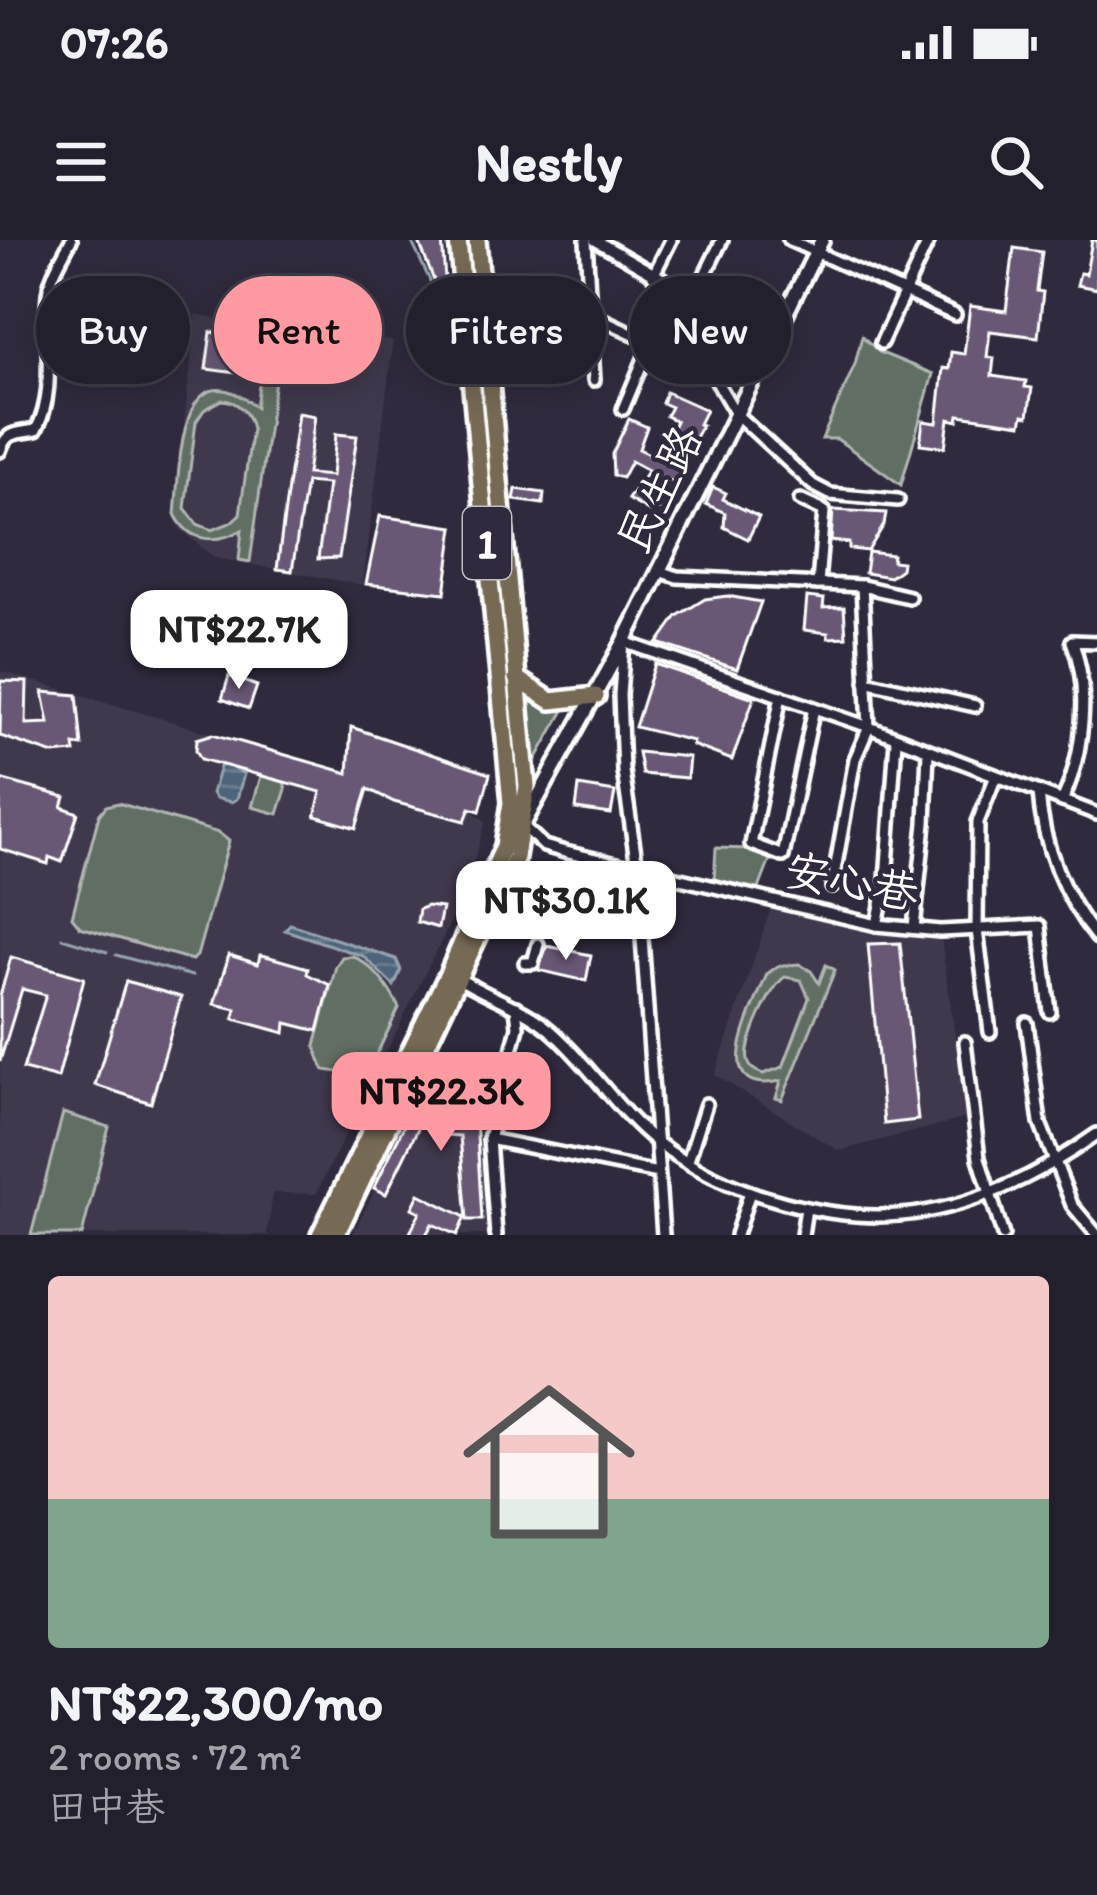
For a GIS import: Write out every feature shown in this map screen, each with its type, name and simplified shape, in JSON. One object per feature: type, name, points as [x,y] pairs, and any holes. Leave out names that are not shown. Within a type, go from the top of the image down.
[{"type":"main road","name":"1","points":[[336,1235],[454,976],[504,846],[511,803],[458,240]]},
{"type":"main road","name":"1","points":[[320,1235],[516,857],[523,825],[527,787],[477,240]]},
{"type":"main road","points":[[516,678],[551,701],[596,696]]},
{"type":"street","points":[[0,451],[5,437],[35,430],[41,421],[47,380],[48,290],[71,240]]},
{"type":"street","points":[[591,240],[653,276],[671,240]]},
{"type":"street","points":[[591,240],[591,276]]},
{"type":"street","points":[[704,276],[722,240]]},
{"type":"street","points":[[790,240],[819,246],[955,315]]},
{"type":"street","points":[[880,343],[929,240]]},
{"type":"street","name":"民生路","points":[[504,846],[523,825],[596,696],[819,246]]},
{"type":"street","points":[[623,409],[633,384]]},
{"type":"street","points":[[718,384],[736,414],[813,485],[830,494],[898,500]]},
{"type":"street","points":[[800,500],[824,511],[818,584]]},
{"type":"street","points":[[659,571],[677,577],[862,586],[909,597]]},
{"type":"street","points":[[832,887],[855,759],[868,727],[862,586]]},
{"type":"street","points":[[1062,801],[1073,778],[1079,745],[1079,658],[1072,641],[1097,642]]},
{"type":"street","points":[[663,1235],[637,867],[623,771],[624,642],[1097,814]]},
{"type":"street","points":[[866,681],[975,706]]},
{"type":"street","points":[[781,696],[751,844],[783,856],[814,708]]},
{"type":"street","points":[[877,925],[886,880],[896,740]]},
{"type":"street","points":[[914,928],[926,823],[928,751]]},
{"type":"street","points":[[990,1032],[977,930],[978,822],[997,776]]},
{"type":"street","points":[[1039,792],[1041,820],[1073,908],[1097,938]]},
{"type":"street","name":"安心巷","points":[[523,825],[544,846],[877,925],[977,930],[1040,926],[1049,1012]]},
{"type":"street","points":[[525,963],[533,963],[538,944]]},
{"type":"street","points":[[454,976],[550,1030],[656,1142],[711,1177],[806,1208],[919,1213],[991,1193],[1058,1162],[1097,1134]]},
{"type":"street","points":[[496,1235],[488,1139],[518,1027],[516,1007]]},
{"type":"street","points":[[1027,1023],[1040,1124],[1072,1205],[1097,1235]]},
{"type":"street","points":[[965,1042],[979,1158],[1004,1235]]},
{"type":"street","points":[[688,1160],[706,1104]]},
{"type":"street","points":[[488,1139],[658,1174]]},
{"type":"street","points":[[736,1235],[750,1192]]},
{"type":"street","points":[[802,1235],[806,1208]]},
{"type":"shaded area","points":[[196,314],[214,318],[214,384],[382,384],[382,340],[393,341],[363,585],[215,558],[180,529],[174,517]]},
{"type":"shaded area","points":[[0,671],[469,809],[486,821],[464,895],[316,1194],[273,1193],[267,1235],[0,1235]]},
{"type":"shaded area","points":[[774,899],[877,925],[940,931],[956,1042],[965,1042],[974,1116],[839,1151],[715,1075]]},
{"type":"shaded area","points":[[414,1098],[485,1104],[483,1162],[491,1235],[352,1235],[407,1126]]},
{"type":"green space","points":[[862,336],[879,352],[933,374],[901,485],[837,439],[822,439],[855,364]]},
{"type":"green space","points":[[259,384],[274,384],[250,562],[239,560],[242,530],[204,538],[188,531],[175,514],[188,419],[197,401],[211,391],[230,392],[256,407]],"holes":[[[222,400],[242,409],[252,429],[240,514],[212,530],[197,524],[185,508],[196,422],[204,410]]]},
{"type":"green space","points":[[528,700],[545,706],[567,705],[534,763]]},
{"type":"green space","points":[[261,776],[284,782],[278,814],[252,807]]},
{"type":"green space","points":[[118,803],[219,833],[229,841],[192,960],[80,927],[72,917],[99,815],[106,806]]},
{"type":"green space","points":[[716,848],[750,849],[777,858],[770,860],[758,891],[714,881]]},
{"type":"green space","points":[[353,956],[380,978],[399,1008],[366,1076],[324,1070],[315,1046],[336,966],[342,957]]},
{"type":"green space","points":[[799,964],[819,983],[826,965],[835,970],[782,1100],[776,1098],[781,1081],[758,1082],[745,1076],[740,1063],[753,1007],[767,974],[778,966]],"holes":[[[785,977],[801,980],[809,998],[783,1067],[763,1074],[748,1060],[754,1029],[779,982]]]},
{"type":"green space","points":[[63,1113],[109,1127],[82,1235],[31,1235]]},
{"type":"water","points":[[225,764],[244,774],[237,799],[231,802],[212,793]]},
{"type":"water","points":[[290,924],[396,959],[401,970],[394,986],[363,956],[285,930]]},
{"type":"building","points":[[418,240],[442,240],[445,276],[432,276]]},
{"type":"building","points":[[1092,240],[1097,240],[1097,289],[1077,285],[1080,273],[1086,274]]},
{"type":"building","points":[[1014,248],[1042,252],[1038,337],[990,331],[987,357],[994,358],[992,376],[1026,381],[1025,387],[1032,388],[1028,416],[1023,415],[1021,424],[959,415],[958,421],[949,419],[945,447],[920,444],[923,421],[937,423],[943,368],[949,369],[951,352],[964,354],[970,306],[1006,311]]},
{"type":"building","points":[[211,332],[214,332],[214,370],[206,369]]},
{"type":"building","points":[[666,392],[706,410],[689,448],[668,438],[676,421],[666,416],[671,407],[662,403]]},
{"type":"building","points":[[298,413],[315,416],[307,474],[332,476],[336,434],[357,436],[339,558],[318,559],[328,484],[306,482],[292,571],[277,569]]},
{"type":"building","points":[[629,419],[647,427],[639,449],[681,469],[675,483],[669,480],[659,509],[652,507],[650,512],[628,499],[648,470],[631,461],[622,478],[613,475],[612,454]]},
{"type":"building","points":[[713,487],[726,493],[723,499],[759,517],[748,539],[724,527],[725,513],[706,504]]},
{"type":"building","points":[[516,489],[544,493],[543,504],[514,500]]},
{"type":"building","points":[[833,510],[886,513],[868,551],[831,541]]},
{"type":"building","points":[[380,516],[454,527],[445,593],[366,584]]},
{"type":"building","points":[[868,552],[893,555],[892,561],[902,562],[901,569],[890,577],[865,573]]},
{"type":"building","points":[[727,596],[761,602],[737,669],[658,643],[677,616],[705,599]]},
{"type":"building","points":[[807,597],[824,599],[823,608],[844,607],[846,637],[828,638],[828,633],[804,630]]},
{"type":"building","points":[[655,664],[754,698],[732,760],[692,745],[693,741],[635,727]]},
{"type":"building","points":[[229,676],[257,686],[249,709],[222,699]]},
{"type":"building","points":[[1,681],[27,682],[26,724],[49,723],[43,692],[77,695],[82,746],[74,745],[75,752],[54,754],[0,736]]},
{"type":"building","points":[[351,727],[490,774],[480,811],[470,808],[465,821],[394,802],[368,789],[356,828],[315,816],[321,792],[201,759],[196,750],[197,739],[213,734],[348,773]]},
{"type":"building","points":[[638,752],[689,757],[687,778],[642,774]]},
{"type":"building","points":[[0,779],[65,797],[62,807],[78,813],[62,862],[49,857],[48,864],[0,849]]},
{"type":"building","points":[[579,786],[615,792],[611,814],[576,809]]},
{"type":"building","points":[[442,908],[438,928],[417,922],[419,909]]},
{"type":"building","points":[[900,943],[918,1120],[884,1124],[868,944]]},
{"type":"building","points":[[547,946],[591,955],[586,981],[538,970]]},
{"type":"building","points":[[229,955],[258,964],[260,955],[308,968],[307,974],[330,985],[318,1031],[286,1023],[285,1033],[234,1019],[236,1009],[214,1004]]},
{"type":"building","points":[[11,957],[84,978],[58,1078],[23,1069],[46,995],[22,989],[0,1061],[0,996]]},
{"type":"building","points":[[126,981],[181,997],[151,1103],[95,1085]]},
{"type":"building","points":[[413,1107],[476,1118],[482,1220],[467,1220],[460,1136],[447,1135],[447,1120],[422,1120],[386,1194],[374,1188]]},
{"type":"building","points":[[419,1194],[465,1217],[457,1235],[432,1224],[426,1235],[409,1235],[420,1212],[412,1208]]},
{"type":"waterway","points":[[411,240],[428,276]]},
{"type":"waterway","points":[[62,938],[107,952]]},
{"type":"waterway","points":[[116,955],[192,976]]}]
